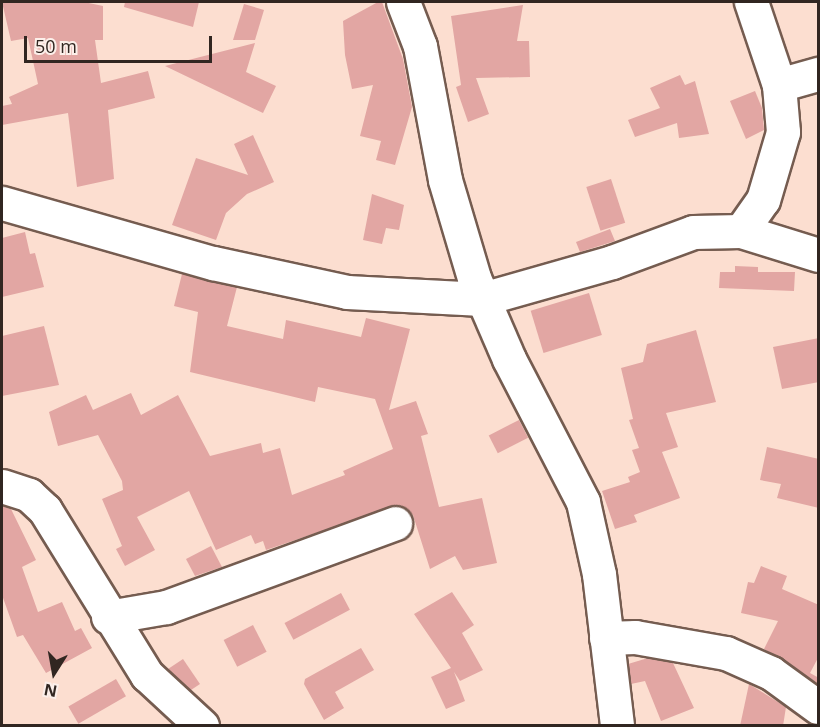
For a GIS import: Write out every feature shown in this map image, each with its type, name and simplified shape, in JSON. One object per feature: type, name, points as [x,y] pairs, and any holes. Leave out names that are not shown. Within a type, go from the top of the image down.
[{"type":"street","points":[[403,2],[420,46],[446,180],[482,299],[583,502],[599,574],[617,726]]},
{"type":"street","points":[[741,231],[763,200],[783,132],[779,85],[751,2]]},
{"type":"street","points":[[779,85],[819,74]]},
{"type":"street","points":[[2,203],[213,263],[347,292],[482,299],[612,262],[693,232],[741,231],[819,255]]},
{"type":"street","points":[[2,486],[29,495],[45,510],[108,617],[147,675],[202,726]]},
{"type":"street","points":[[108,617],[166,607],[395,523]]},
{"type":"street","points":[[606,638],[635,637],[726,653],[771,673],[819,707]]},
{"type":"building","points":[[2,2],[84,2],[103,6],[103,40],[95,40],[101,83],[148,71],[155,98],[108,110],[114,179],[77,187],[68,113],[2,125],[2,106],[12,104],[9,97],[38,84],[28,38],[11,41]]},
{"type":"building","points":[[125,2],[199,2],[193,27],[124,7]]},
{"type":"building","points":[[382,2],[403,59],[412,107],[395,165],[376,160],[381,141],[360,136],[373,85],[352,89],[345,55],[343,21]]},
{"type":"building","points":[[244,4],[264,10],[255,40],[233,40]]},
{"type":"building","points":[[523,5],[517,41],[529,41],[530,77],[476,78],[489,114],[468,122],[456,87],[461,85],[451,16]]},
{"type":"building","points":[[255,43],[246,72],[276,86],[263,113],[165,66]]},
{"type":"building","points":[[680,75],[685,85],[695,81],[709,134],[679,138],[677,123],[635,137],[628,120],[660,108],[650,88]]},
{"type":"building","points":[[755,91],[762,108],[764,130],[746,139],[730,101]]},
{"type":"building","points":[[253,135],[274,182],[247,194],[226,213],[216,240],[172,225],[196,158],[248,175],[234,144]]},
{"type":"building","points":[[611,179],[625,223],[600,231],[586,187]]},
{"type":"building","points":[[372,194],[404,205],[399,230],[386,228],[382,244],[363,240]]},
{"type":"building","points":[[610,229],[615,241],[580,252],[576,242]]},
{"type":"building","points":[[25,232],[30,254],[35,253],[44,287],[2,297],[2,238]]},
{"type":"building","points":[[735,266],[758,267],[758,272],[795,272],[794,291],[719,288],[720,272],[735,272]]},
{"type":"building","points":[[182,274],[237,287],[227,326],[283,339],[286,320],[361,337],[366,318],[410,329],[389,410],[416,401],[428,434],[421,436],[439,507],[482,498],[497,563],[463,570],[455,556],[430,569],[413,515],[398,505],[266,550],[263,541],[255,544],[251,535],[216,550],[189,491],[137,517],[155,550],[125,566],[116,549],[122,546],[102,499],[123,490],[122,481],[98,435],[58,446],[49,412],[86,395],[93,410],[131,393],[141,415],[178,395],[210,456],[261,443],[263,453],[280,448],[292,495],[345,475],[343,471],[393,449],[375,399],[318,387],[315,402],[190,372],[198,312],[174,306]]},
{"type":"building","points":[[589,293],[602,335],[544,353],[531,311]]},
{"type":"building","points":[[44,326],[59,385],[2,396],[2,336]]},
{"type":"building","points":[[696,330],[716,402],[666,413],[678,447],[662,452],[680,498],[634,515],[637,522],[615,529],[602,491],[630,482],[628,477],[640,472],[632,450],[639,448],[629,420],[633,419],[621,368],[643,362],[647,344]]},
{"type":"building","points":[[819,338],[819,382],[782,389],[773,347]]},
{"type":"building","points":[[519,420],[528,438],[498,453],[489,435]]},
{"type":"building","points":[[767,447],[819,459],[819,508],[777,498],[781,484],[760,480]]},
{"type":"building","points":[[2,506],[11,509],[36,560],[22,567],[38,612],[62,602],[75,631],[81,628],[92,648],[46,673],[23,635],[17,637],[2,595]]},
{"type":"building","points":[[211,546],[222,567],[195,576],[186,559]]},
{"type":"building","points":[[761,566],[787,576],[782,589],[819,605],[819,656],[810,673],[819,678],[819,684],[764,649],[778,621],[741,613],[748,582],[754,583]]},
{"type":"building","points":[[452,592],[474,625],[462,633],[483,670],[460,681],[454,672],[465,701],[446,709],[431,677],[451,668],[414,614]]},
{"type":"building","points":[[341,593],[350,610],[293,640],[284,623]]},
{"type":"building","points":[[253,625],[267,652],[237,667],[224,640]]},
{"type":"building","points":[[361,648],[374,670],[335,692],[344,708],[324,720],[304,684],[305,679]]},
{"type":"building","points":[[648,658],[673,663],[694,708],[661,721],[645,681],[631,684],[628,664]]},
{"type":"building","points":[[183,659],[200,684],[191,690],[168,669]]},
{"type":"building","points":[[116,679],[126,696],[78,724],[68,706]]},
{"type":"building","points":[[749,684],[786,707],[783,726],[740,726]]}]
